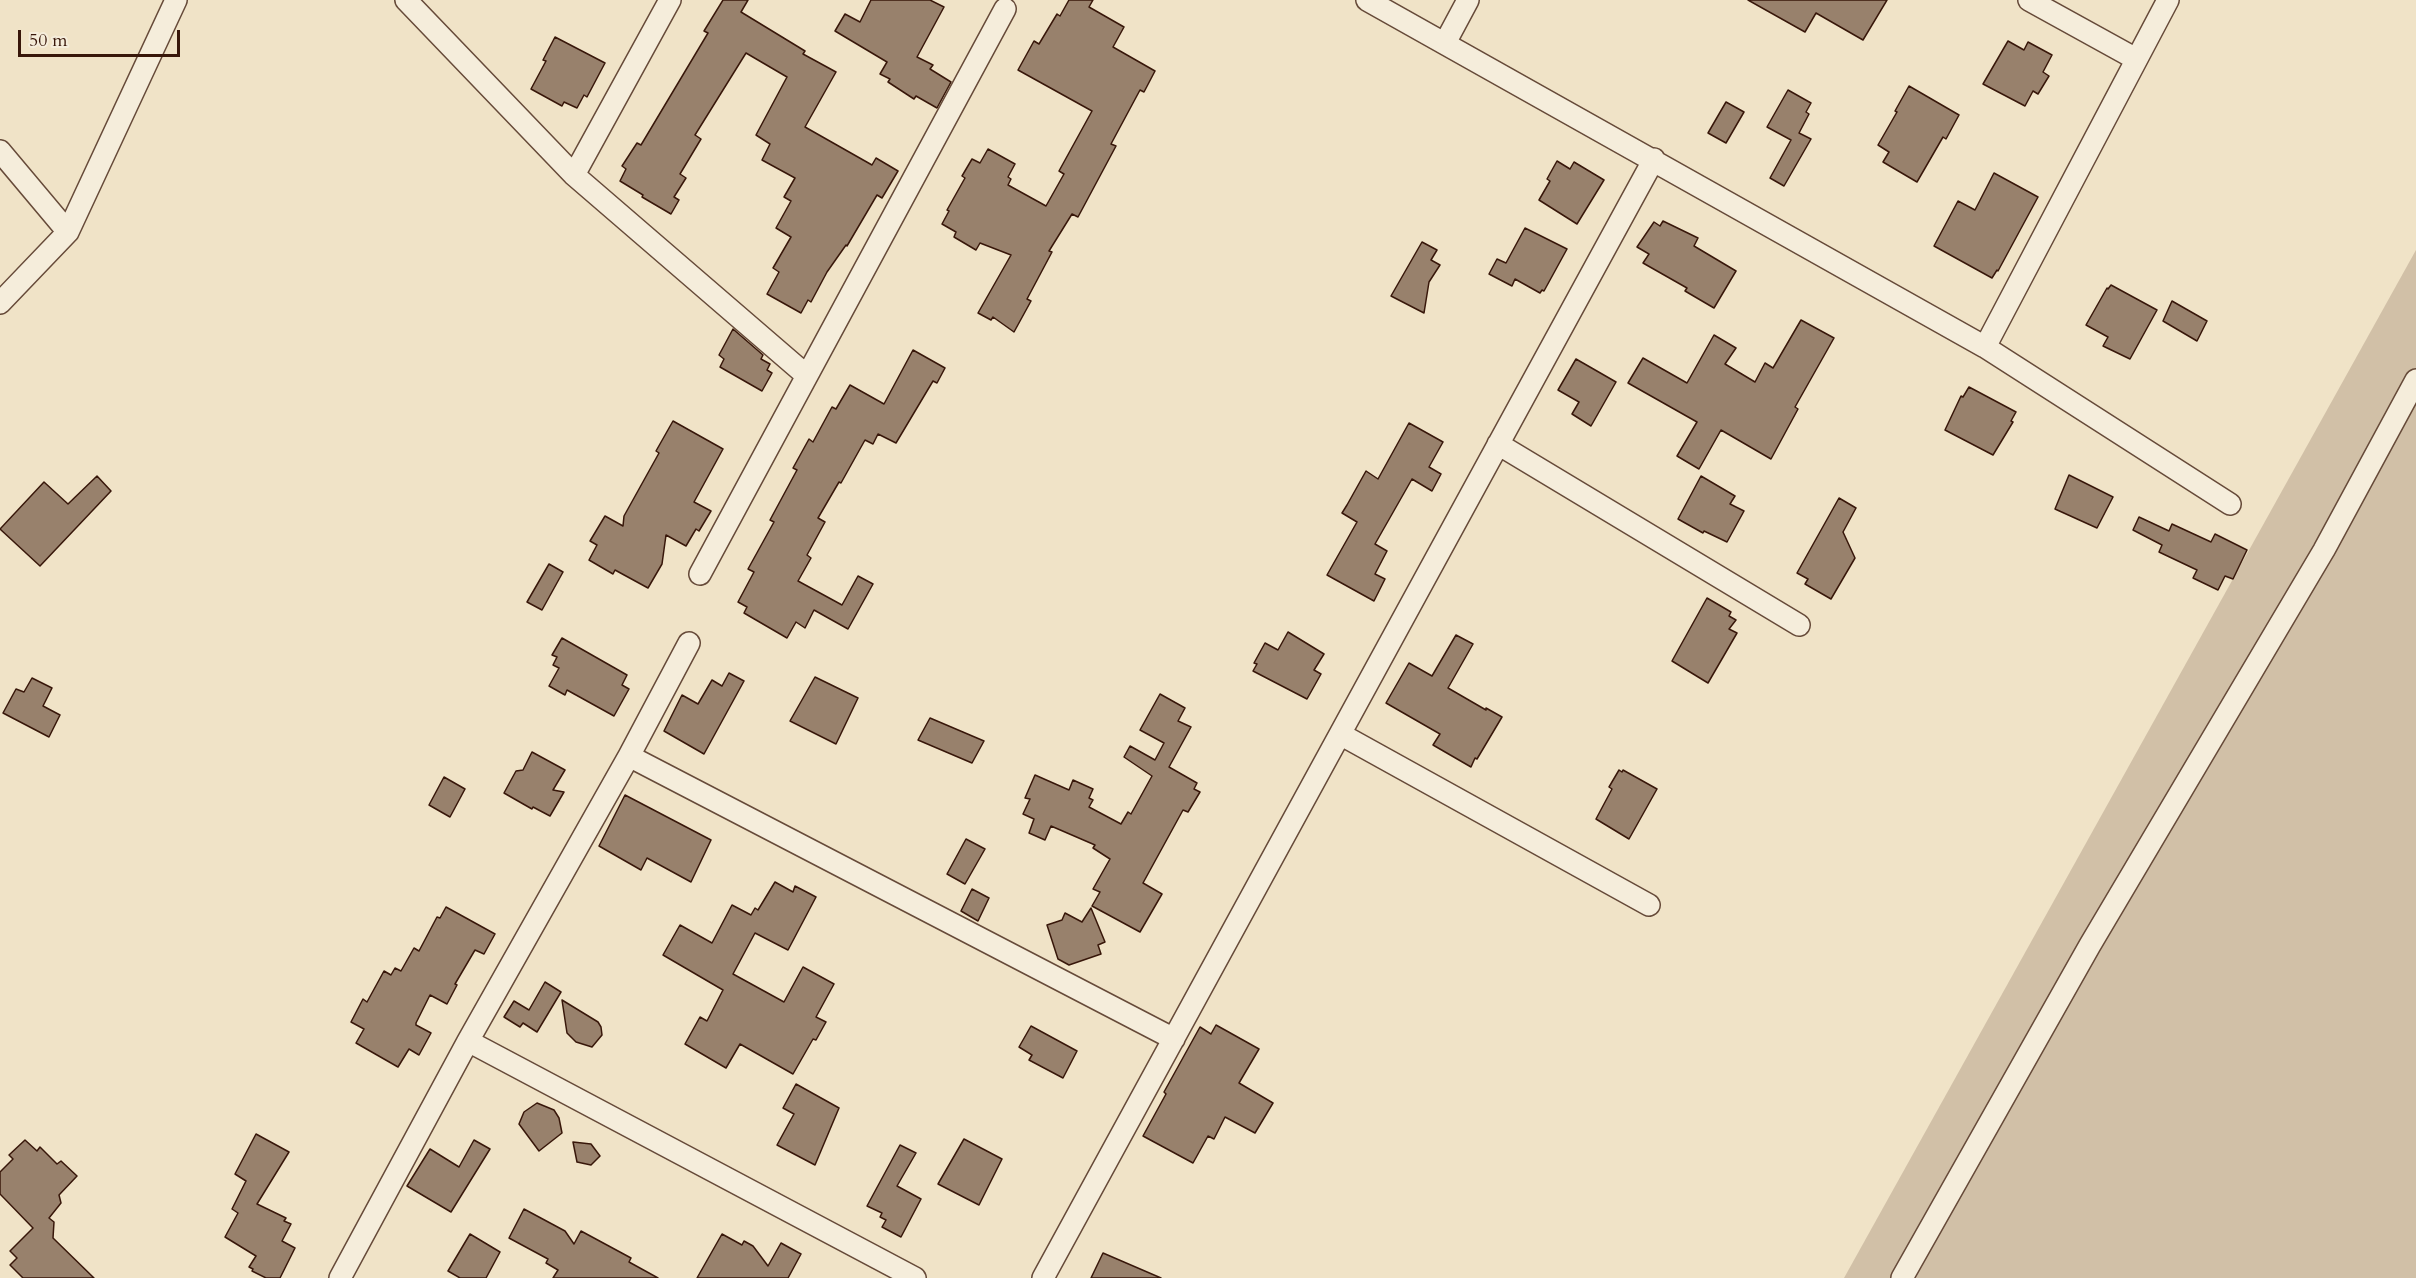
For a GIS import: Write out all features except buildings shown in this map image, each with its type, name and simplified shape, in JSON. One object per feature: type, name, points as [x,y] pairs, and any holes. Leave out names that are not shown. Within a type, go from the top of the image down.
[{"type":"street","points":[[0,303],[68,232],[176,0]]},
{"type":"street","points":[[406,0],[574,175],[806,375]]},
{"type":"street","points":[[574,175],[670,0]]},
{"type":"street","points":[[1367,0],[1654,159],[1985,347],[2230,504]]},
{"type":"street","points":[[1444,43],[1468,0]]},
{"type":"street","points":[[2029,0],[2136,59]]},
{"type":"street","points":[[1985,347],[2168,0]]},
{"type":"street","points":[[700,574],[1005,9]]},
{"type":"street","points":[[0,151],[68,232]]},
{"type":"street","points":[[1043,1278],[1654,159]]},
{"type":"street","points":[[1902,1278],[2091,945],[2324,550],[2416,380]]},
{"type":"street","points":[[1498,444],[1799,625]]},
{"type":"street","points":[[340,1278],[468,1041],[629,756],[689,643]]},
{"type":"street","points":[[1340,734],[1649,905]]},
{"type":"street","points":[[629,756],[1174,1039]]},
{"type":"street","points":[[468,1041],[915,1278]]},
{"type":"shaded area","points":[[2416,250],[2416,1278],[1844,1278]]}]
